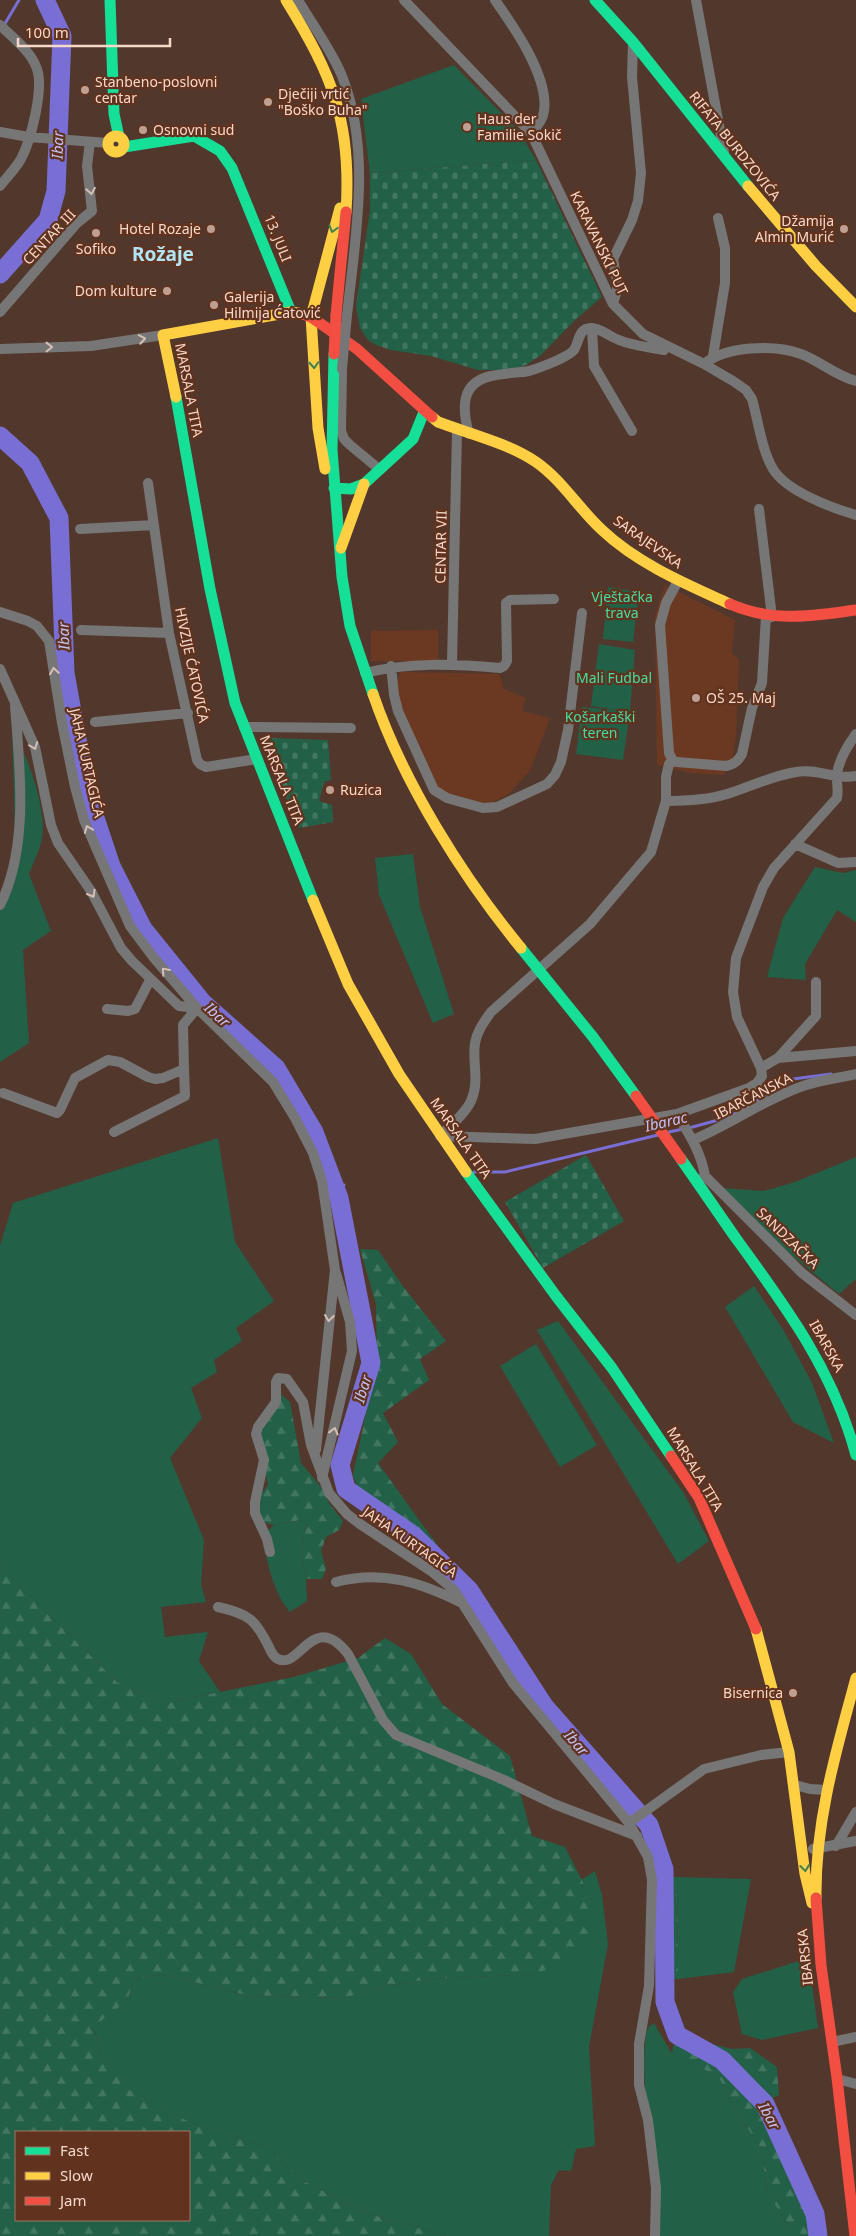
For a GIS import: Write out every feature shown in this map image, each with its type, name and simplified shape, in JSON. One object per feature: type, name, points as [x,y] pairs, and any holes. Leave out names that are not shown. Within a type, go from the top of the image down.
[{"type":"street","points":[[0,132],[33,138],[115,142],[110,0]]},
{"type":"street","points":[[286,0],[318,56],[332,87],[344,133],[348,183],[333,229],[311,317],[322,461],[334,488],[351,489],[364,484],[413,439],[424,412]]},
{"type":"street","points":[[298,0],[341,74],[350,99],[356,125],[359,158],[359,194],[342,369],[341,430],[344,439],[379,469]]},
{"type":"street","name":"KARAVANSKI PUT","points":[[404,0],[531,133],[613,304],[642,334],[704,364],[746,390],[752,400],[773,470],[782,480],[798,491],[830,506],[856,515]]},
{"type":"street","points":[[496,0],[524,44],[538,75],[543,93],[544,110],[540,125],[531,133]]},
{"type":"street","name":"RIFATA BURDZOVIĆA","points":[[595,0],[633,42],[726,161],[816,266],[856,307]]},
{"type":"street","points":[[696,0],[726,161]]},
{"type":"street","points":[[0,186],[33,138],[39,82],[38,70],[31,57],[2,27]]},
{"type":"street","points":[[613,304],[617,290],[617,281],[612,259],[632,220],[638,202],[641,173],[632,77],[633,42]]},
{"type":"street","name":"13. JULI","points":[[115,142],[194,136],[220,151],[232,168],[242,189],[292,312]]},
{"type":"street","name":"CENTAR III","points":[[0,312],[77,224],[92,211],[87,166],[90,142]]},
{"type":"street","name":"IBARSKA","points":[[348,183],[334,354],[332,430],[334,488],[348,618],[378,709],[411,784],[476,889],[636,1096],[681,1159],[701,1179],[788,1309],[824,1368],[845,1418],[856,1455]]},
{"type":"street","points":[[713,356],[725,283],[725,248],[718,218]]},
{"type":"street","points":[[0,350],[91,346],[292,312],[302,313],[311,317]]},
{"type":"street","name":"SARAJEVSKA","points":[[311,317],[357,349],[424,412],[438,422],[457,431],[519,452],[550,472],[602,530],[615,541],[678,581],[746,611],[769,616],[792,618],[856,610]]},
{"type":"street","points":[[469,434],[463,407],[466,394],[475,384],[490,376],[532,370],[567,355],[575,349],[580,334],[586,329],[592,328],[629,344],[679,353]]},
{"type":"street","points":[[592,328],[594,366],[632,430]]},
{"type":"street","name":"MARSALA TITA","points":[[163,335],[184,439],[210,589],[235,703],[348,984],[399,1074],[440,1136],[556,1296],[612,1368],[699,1498],[755,1624],[789,1752],[795,1785],[805,1874],[815,1916]]},
{"type":"street","points":[[704,364],[713,356],[757,347],[800,354],[846,379],[856,381]]},
{"type":"street","name":"CENTAR VII","points":[[452,664],[457,431]]},
{"type":"street","name":"HIVZIJE ĆATOVIĆA","points":[[148,483],[169,633],[197,760],[204,767],[257,759]]},
{"type":"street","points":[[340,554],[364,484]]},
{"type":"street","points":[[673,760],[691,764],[726,766],[734,764],[742,754],[752,708],[762,682],[769,616],[759,509]]},
{"type":"street","points":[[80,529],[154,525]]},
{"type":"street","points":[[673,760],[669,743],[660,625],[666,603],[678,581]]},
{"type":"street","points":[[365,673],[391,666],[452,664],[500,668],[507,661],[506,603],[510,600],[554,599]]},
{"type":"street","name":"JAHA KURTAGIĆA","points":[[0,612],[37,626],[49,641],[62,723],[84,820],[130,926],[197,1008],[273,1082],[313,1153],[322,1181],[334,1270],[350,1322],[352,1350],[322,1478],[329,1493],[347,1514],[372,1534],[431,1571],[454,1590],[513,1683],[633,1821],[637,1836],[648,1857],[652,1880],[649,1986],[639,2044],[639,2085],[648,2120],[656,2188],[655,2236]]},
{"type":"street","points":[[391,666],[398,711],[434,790],[447,798],[483,808],[497,807],[547,784],[555,775],[561,762],[568,730],[582,613]]},
{"type":"street","points":[[81,630],[169,633]]},
{"type":"street","name":"JAHA KURTAGIĆA","points":[[0,669],[36,747],[52,825],[58,843],[91,891],[121,948],[150,980],[179,1006],[197,1008]]},
{"type":"street","points":[[0,905],[13,872],[17,848],[19,778],[14,699]]},
{"type":"street","points":[[95,722],[188,713]]},
{"type":"street","points":[[244,727],[351,728]]},
{"type":"street","points":[[440,1136],[535,1139],[679,1118],[750,1088],[757,1083],[762,1076],[761,1068],[737,1017],[733,992],[736,958],[763,887],[774,868],[837,798],[839,789],[838,766],[856,734]]},
{"type":"street","points":[[440,1136],[465,1109],[472,1098],[477,1081],[474,1053],[479,1030],[491,1012],[590,924],[651,852],[666,801],[666,777],[669,764],[673,760]]},
{"type":"street","points":[[666,801],[707,799],[781,774],[799,771],[822,772],[847,778],[856,776]]},
{"type":"street","points":[[795,844],[838,863],[856,862]]},
{"type":"street","points":[[107,1009],[128,1011],[135,1009],[150,980]]},
{"type":"street","points":[[761,1068],[778,1058],[816,1016],[816,982]]},
{"type":"street","points":[[114,1132],[185,1096],[182,1025],[197,1008]]},
{"type":"street","points":[[778,1058],[856,1051]]},
{"type":"street","points":[[3,1093],[57,1113],[76,1078],[108,1060],[120,1062],[155,1079],[163,1078],[184,1069]]},
{"type":"street","name":"IBARČANSKA","points":[[691,1137],[717,1130],[776,1097],[804,1085],[856,1074]]},
{"type":"street","points":[[679,1118],[691,1137],[701,1179]]},
{"type":"street","name":"SANDZAČKA","points":[[701,1179],[780,1253],[856,1316]]},
{"type":"street","name":"JAHA KURTAGIĆA","points":[[316,1461],[334,1270]]},
{"type":"street","points":[[270,1552],[267,1539],[255,1513],[255,1502],[264,1460],[256,1434],[258,1427],[276,1402],[276,1382],[278,1378],[287,1379],[303,1402],[316,1461],[322,1478]]},
{"type":"street","points":[[336,1582],[355,1578],[404,1580],[440,1592],[463,1604]]},
{"type":"street","points":[[218,1607],[239,1611],[252,1619],[277,1659],[285,1660],[294,1657],[314,1638],[330,1638],[340,1644],[348,1654],[383,1720],[396,1735],[502,1779],[554,1804],[637,1836]]},
{"type":"street","name":"IBARSKA","points":[[855,2236],[837,2079],[819,1962],[815,1916],[817,1849],[827,1790],[856,1678]]},
{"type":"street","points":[[633,1821],[704,1769],[761,1755],[789,1752]]},
{"type":"street","points":[[795,1785],[810,1789],[827,1790]]},
{"type":"street","points":[[836,1846],[856,1812]]},
{"type":"street","points":[[802,1848],[817,1849],[856,1841]]},
{"type":"street","points":[[832,2042],[856,2037]]},
{"type":"street","points":[[837,2079],[856,2084]]},
{"type":"shaded area","name":"OŠ 25. Maj","points":[[665,585],[735,620],[732,653],[739,660],[736,736],[732,764],[723,775],[692,773],[657,765],[655,615]]},
{"type":"shaded area","points":[[438,630],[438,661],[371,661],[371,631]]},
{"type":"shaded area","points":[[400,672],[499,674],[504,689],[526,698],[522,711],[550,718],[531,769],[509,794],[484,807],[432,793],[392,706]]},
{"type":"green space","points":[[454,65],[518,130],[536,160],[370,173],[361,99]]},
{"type":"green space","points":[[536,160],[602,297],[575,320],[541,355],[526,365],[511,370],[478,370],[431,356],[391,350],[368,340],[360,328],[356,306],[370,210],[370,173]]},
{"type":"green space","name":"Vještačka trava","points":[[608,587],[639,592],[633,642],[603,639]]},
{"type":"green space","points":[[599,644],[635,650],[630,711],[623,760],[576,754],[582,707],[618,710],[591,706]]},
{"type":"green space","points":[[12,729],[24,752],[42,813],[42,838],[29,874],[51,931],[23,950],[29,1043],[0,1062],[0,905],[12,864],[15,831]]},
{"type":"green space","points":[[267,738],[328,740],[331,780],[324,782],[319,801],[332,805],[333,822],[299,828],[271,762],[265,740]]},
{"type":"green space","points":[[413,854],[420,907],[454,1014],[433,1023],[379,895],[375,858]]},
{"type":"green space","points":[[815,867],[843,873],[856,870],[856,922],[837,910],[805,964],[806,980],[767,977],[783,918]]},
{"type":"green space","points":[[218,1138],[235,1242],[274,1301],[236,1328],[242,1341],[214,1360],[217,1372],[191,1388],[202,1418],[170,1458],[204,1540],[201,1585],[206,1602],[161,1607],[165,1637],[208,1632],[199,1661],[220,1692],[165,1703],[117,1682],[0,1566],[0,1246],[13,1203]]},
{"type":"green space","points":[[586,1155],[624,1221],[543,1268],[505,1202]]},
{"type":"green space","points":[[856,1157],[856,1279],[839,1294],[789,1253],[721,1188],[764,1191],[795,1182]]},
{"type":"green space","points":[[360,1249],[378,1250],[402,1285],[446,1341],[420,1359],[429,1380],[383,1413],[398,1442],[378,1463],[440,1549],[358,1489],[353,1475],[377,1361],[376,1304]]},
{"type":"green space","points":[[754,1286],[784,1331],[812,1383],[834,1443],[793,1422],[725,1307]]},
{"type":"green space","points":[[558,1321],[683,1492],[709,1541],[678,1564],[537,1330]]},
{"type":"green space","points":[[536,1344],[597,1445],[560,1467],[500,1366]]},
{"type":"green space","points":[[276,1390],[290,1402],[301,1463],[321,1487],[329,1503],[343,1521],[339,1530],[326,1537],[321,1551],[326,1569],[322,1579],[306,1579],[301,1553],[306,1524],[300,1520],[274,1525],[259,1521],[259,1497],[268,1485],[258,1434]]},
{"type":"green space","points":[[301,1520],[306,1524],[301,1553],[306,1579],[307,1601],[290,1612],[275,1586],[262,1536],[274,1525]]},
{"type":"green space","points":[[0,1566],[117,1682],[165,1703],[294,1677],[358,1658],[385,1638],[411,1654],[442,1704],[510,1756],[532,1836],[565,1847],[593,1902],[588,1939],[566,1961],[536,1974],[431,1979],[391,1985],[343,1998],[246,1995],[161,1974],[134,1980],[127,2001],[93,2027],[102,2056],[126,2088],[195,2125],[267,2148],[302,2180],[366,2213],[447,2236],[0,2236]]},
{"type":"green space","points":[[595,1871],[602,1895],[608,1944],[589,2047],[595,2146],[576,2149],[571,2171],[559,2170],[551,2185],[549,2236],[447,2236],[366,2213],[302,2180],[267,2148],[195,2125],[125,2088],[102,2056],[93,2026],[127,2001],[134,1980],[161,1974],[246,1995],[343,1998],[391,1985],[431,1979],[536,1974],[593,1902],[581,1880]]},
{"type":"green space","points":[[669,1877],[677,1877],[678,1979],[670,1979]]},
{"type":"green space","points":[[677,1877],[751,1879],[734,1972],[678,1979]]},
{"type":"green space","points":[[808,1958],[818,2028],[762,2040],[742,2034],[733,1992],[742,1979]]},
{"type":"green space","points":[[654,2023],[671,2052],[719,2077],[731,2103],[762,2150],[767,2192],[790,2228],[790,2236],[657,2236],[647,2128],[644,2064],[645,2041],[648,2028]]},
{"type":"green space","points":[[675,2039],[719,2065],[762,2107],[810,2214],[813,2236],[790,2236],[790,2228],[767,2192],[762,2150],[731,2103],[719,2077],[672,2053]]},
{"type":"green space","points":[[695,2040],[732,2049],[750,2048],[777,2067],[779,2095],[768,2100],[727,2057]]},
{"type":"waterway","points":[[3,27],[19,0]]},
{"type":"waterway","name":"Ibar","points":[[0,274],[48,220],[56,191],[62,36],[45,0]]},
{"type":"waterway","name":"Ibar","points":[[0,436],[30,463],[59,518],[65,673],[87,794],[111,866],[143,929],[202,1002],[276,1068],[314,1132],[339,1198],[371,1363],[340,1465],[346,1489],[413,1535],[469,1590],[544,1706],[649,1825],[664,1869],[665,2002],[677,2035],[722,2060],[765,2104],[815,2214],[818,2236]]},
{"type":"waterway","name":"Ibarac","points":[[734,1114],[793,1079],[831,1074]]},
{"type":"waterway","name":"Ibarac","points":[[689,1128],[729,1117]]},
{"type":"waterway","name":"Ibarac","points":[[669,1132],[683,1129]]},
{"type":"waterway","name":"Ibarac","points":[[474,1172],[505,1172],[658,1135]]},
{"type":"waterway","name":"Ibarac","points":[[335,1188],[344,1185]]},
{"type":"traffic: fast","points":[[110,0],[114,114],[119,137]]},
{"type":"traffic: fast","points":[[595,0],[633,42],[748,186]]},
{"type":"traffic: fast","points":[[124,147],[194,136],[220,151],[232,168],[291,312]]},
{"type":"traffic: fast","points":[[334,354],[332,450],[342,577],[350,626],[373,694]]},
{"type":"traffic: fast","points":[[176,397],[210,589],[235,703],[313,900]]},
{"type":"traffic: fast","points":[[334,488],[351,489],[364,484],[413,439],[424,412]]},
{"type":"traffic: fast","points":[[521,948],[593,1037],[636,1096]]},
{"type":"traffic: fast","points":[[681,1159],[790,1314],[806,1340],[835,1395],[856,1455]]},
{"type":"traffic: fast","points":[[466,1172],[556,1296],[612,1368],[671,1456]]},
{"type":"traffic: slow","points":[[286,0],[316,52],[336,100],[346,151],[346,212]]},
{"type":"traffic: slow","points":[[116,136],[122,138],[124,144],[122,150],[116,152],[110,150],[108,144],[110,138],[116,136]]},
{"type":"traffic: slow","points":[[748,186],[816,266],[856,307]]},
{"type":"traffic: slow","points":[[325,469],[318,428],[311,317],[340,208]]},
{"type":"traffic: slow","points":[[176,397],[163,335],[291,312],[303,314]]},
{"type":"traffic: slow","points":[[432,417],[438,422],[488,439],[525,455],[554,477],[602,530],[631,553],[663,572],[730,604]]},
{"type":"traffic: slow","points":[[341,548],[364,484]]},
{"type":"traffic: slow","points":[[373,694],[400,761],[436,827],[477,890],[521,948]]},
{"type":"traffic: slow","points":[[313,900],[348,984],[399,1074],[466,1172]]},
{"type":"traffic: slow","points":[[756,1629],[789,1752],[805,1874],[812,1903]]},
{"type":"traffic: slow","points":[[816,1898],[819,1842],[823,1814],[834,1760],[856,1678]]},
{"type":"traffic: jam","points":[[336,315],[346,212]]},
{"type":"traffic: jam","points":[[303,314],[311,317],[357,349],[432,417]]},
{"type":"traffic: jam","points":[[334,354],[336,315]]},
{"type":"traffic: jam","points":[[730,604],[746,610],[777,616],[808,616],[856,610]]},
{"type":"traffic: jam","points":[[636,1096],[681,1159]]},
{"type":"traffic: jam","points":[[671,1456],[699,1498],[756,1629]]},
{"type":"traffic: jam","points":[[816,1898],[821,1965],[837,2078],[855,2236]]},
{"type":"place","name":"Stanbeno-poslovni centar","points":[[85,90]]},
{"type":"place","name":"Dječiji vrtić \"Boško Buha\"","points":[[268,102]]},
{"type":"place","name":"Haus der Familie Sokič","points":[[467,127]]},
{"type":"place","name":"Osnovni sud","points":[[143,130]]},
{"type":"place","name":"Hotel Rozaje","points":[[211,229]]},
{"type":"place","name":"Džamija Almin Murić","points":[[844,229]]},
{"type":"place","name":"Sofiko","points":[[96,233]]},
{"type":"place","name":"Dom kulture","points":[[167,291]]},
{"type":"place","name":"Galerija Hilmija Ćatović","points":[[214,305]]},
{"type":"place","name":"OŠ 25. Maj","points":[[696,698]]},
{"type":"place","name":"Ruzica","points":[[330,790]]},
{"type":"place","name":"Bisernica","points":[[793,1693]]},
{"type":"district","name":"Rožaje","points":[[163,254]]},
{"type":"park label","name":"Mali Fudbal","points":[[614,678]]},
{"type":"park label","name":"Košarkaški teren","points":[[600,726]]}]
